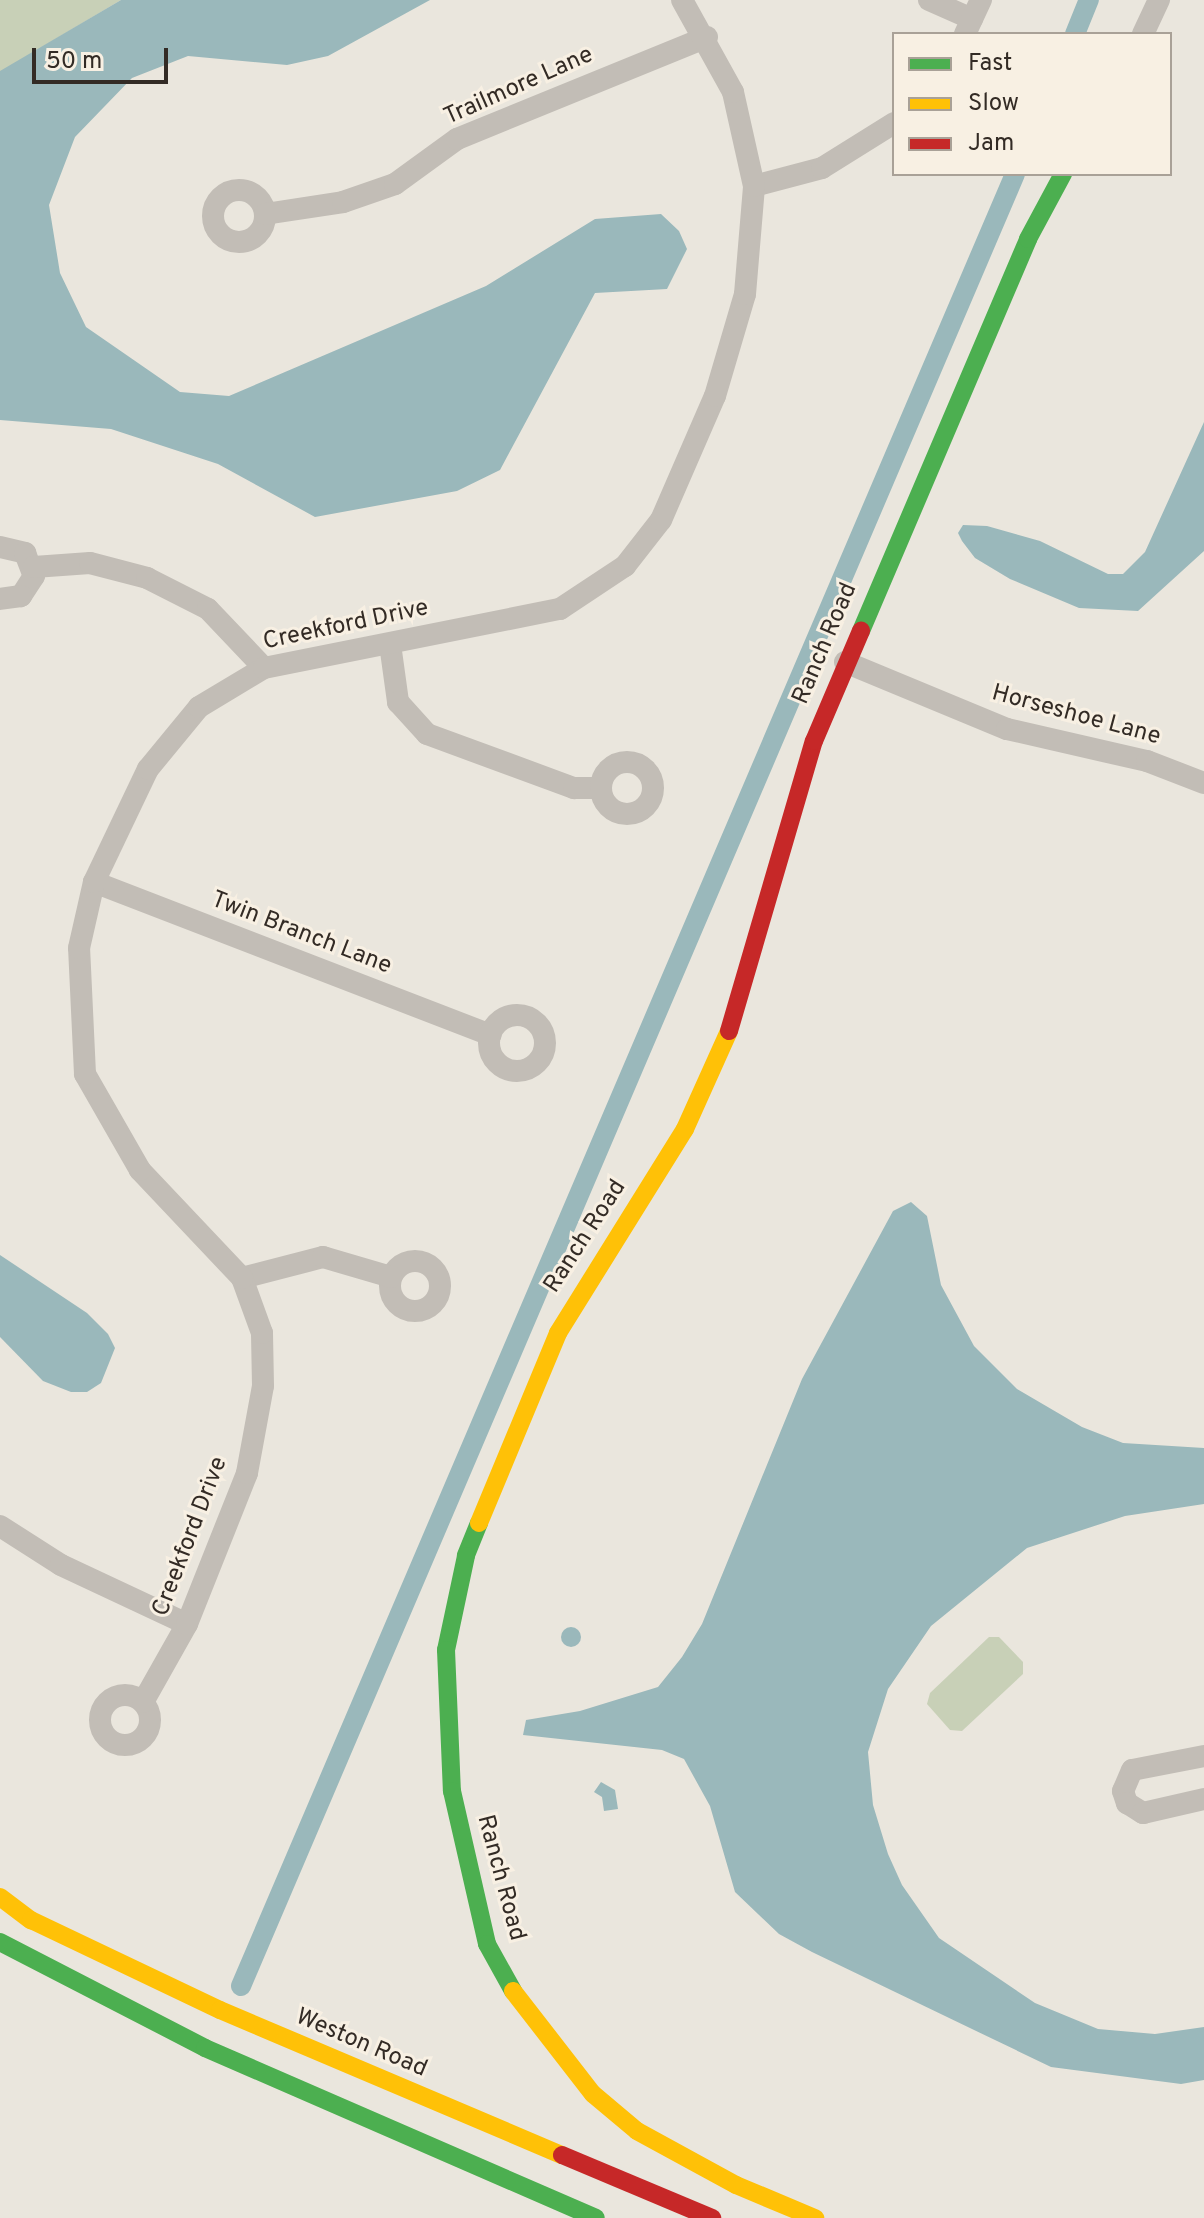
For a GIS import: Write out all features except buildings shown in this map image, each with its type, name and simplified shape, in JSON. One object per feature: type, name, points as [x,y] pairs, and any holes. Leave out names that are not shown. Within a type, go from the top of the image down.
[{"type":"street","name":"Creekford Drive","points":[[143,1702],[187,1624],[247,1473],[263,1386],[262,1333],[242,1278],[140,1170],[85,1074],[78,1012],[79,948],[94,882],[148,769],[199,707],[264,668],[560,609],[625,566],[661,520],[715,396],[745,294],[754,186],[733,92],[707,37],[682,0]]},
{"type":"street","points":[[929,0],[973,18]]},
{"type":"street","points":[[1144,32],[1159,0]]},
{"type":"street","name":"Trailmore Lane","points":[[265,214],[343,202],[395,184],[457,139],[707,37]]},
{"type":"street","points":[[754,186],[822,168],[892,124]]},
{"type":"street","name":"Ranch Road","points":[[815,2218],[736,2185],[637,2131],[593,2094],[524,2010],[487,1944],[452,1791],[446,1650],[466,1556],[558,1333],[685,1129],[725,1046],[814,741],[845,662],[1028,239],[1062,176]]},
{"type":"street","points":[[0,547],[18,548],[34,567]]},
{"type":"street","points":[[34,567],[90,563],[147,578],[208,609],[264,668]]},
{"type":"street","points":[[0,599],[13,599],[28,591],[34,567]]},
{"type":"street","points":[[390,644],[398,702],[427,734],[574,788],[601,788]]},
{"type":"street","name":"Horseshoe Lane","points":[[845,662],[1007,729],[1147,761],[1204,783]]},
{"type":"street","name":"Twin Branch Lane","points":[[94,882],[490,1035]]},
{"type":"street","points":[[242,1278],[323,1257],[391,1277]]},
{"type":"street","points":[[0,1526],[61,1565],[187,1624]]},
{"type":"street","points":[[1204,1756],[1132,1770],[1123,1791],[1127,1803],[1143,1813],[1204,1799]]},
{"type":"street","name":"Weston Road","points":[[0,1897],[31,1920],[220,2010],[712,2218]]},
{"type":"street","points":[[0,1942],[205,2048],[596,2218]]},
{"type":"green space","points":[[0,0],[121,0],[0,72]]},
{"type":"green space","points":[[989,1637],[999,1637],[1023,1662],[1023,1674],[962,1731],[950,1730],[927,1704],[930,1693]]},
{"type":"water","points":[[121,0],[430,0],[328,56],[287,65],[188,56],[132,78],[75,137],[49,205],[60,273],[86,327],[180,392],[229,396],[486,286],[595,219],[661,214],[679,231],[687,249],[667,289],[595,293],[500,470],[457,491],[315,517],[218,464],[111,429],[0,420],[0,71]]},
{"type":"water","points":[[1204,422],[1204,551],[1138,611],[1079,608],[1010,579],[975,558],[958,533],[963,525],[987,526],[1040,541],[1108,574],[1123,574],[1145,552]]},
{"type":"water","points":[[911,1202],[927,1216],[941,1285],[974,1346],[1017,1389],[1082,1427],[1123,1443],[1204,1448],[1204,1504],[1125,1516],[1027,1548],[931,1626],[888,1689],[868,1752],[873,1805],[888,1854],[902,1885],[939,1938],[1035,2003],[1098,2029],[1155,2034],[1204,2027],[1204,2080],[1181,2084],[1051,2067],[812,1952],[779,1934],[735,1892],[710,1806],[684,1759],[662,1750],[523,1735],[526,1720],[580,1711],[658,1687],[682,1657],[702,1624],[802,1379],[893,1211]]},
{"type":"water","points":[[0,1255],[87,1313],[108,1334],[115,1348],[101,1383],[87,1392],[71,1392],[43,1381],[0,1337]]},
{"type":"water","points":[[571,1627],[578,1630],[581,1637],[578,1644],[571,1647],[564,1644],[561,1637],[564,1630]]},
{"type":"water","points":[[601,1782],[615,1790],[618,1809],[604,1811],[602,1797],[594,1792]]},
{"type":"waterway","points":[[1076,32],[1089,0]]},
{"type":"waterway","points":[[241,1986],[1014,176]]},
{"type":"traffic: fast","points":[[861,631],[1028,239],[1062,176]]},
{"type":"traffic: fast","points":[[479,1523],[466,1556],[446,1650],[452,1791],[487,1944],[513,1991]]},
{"type":"traffic: fast","points":[[0,1942],[205,2048],[596,2218]]},
{"type":"traffic: slow","points":[[479,1523],[558,1333],[685,1129],[729,1031]]},
{"type":"traffic: slow","points":[[0,1897],[31,1920],[220,2010],[562,2155]]},
{"type":"traffic: slow","points":[[513,1991],[593,2094],[637,2131],[736,2185],[815,2218]]},
{"type":"traffic: jam","points":[[729,1031],[814,741],[861,631]]},
{"type":"traffic: jam","points":[[562,2155],[712,2218]]}]
